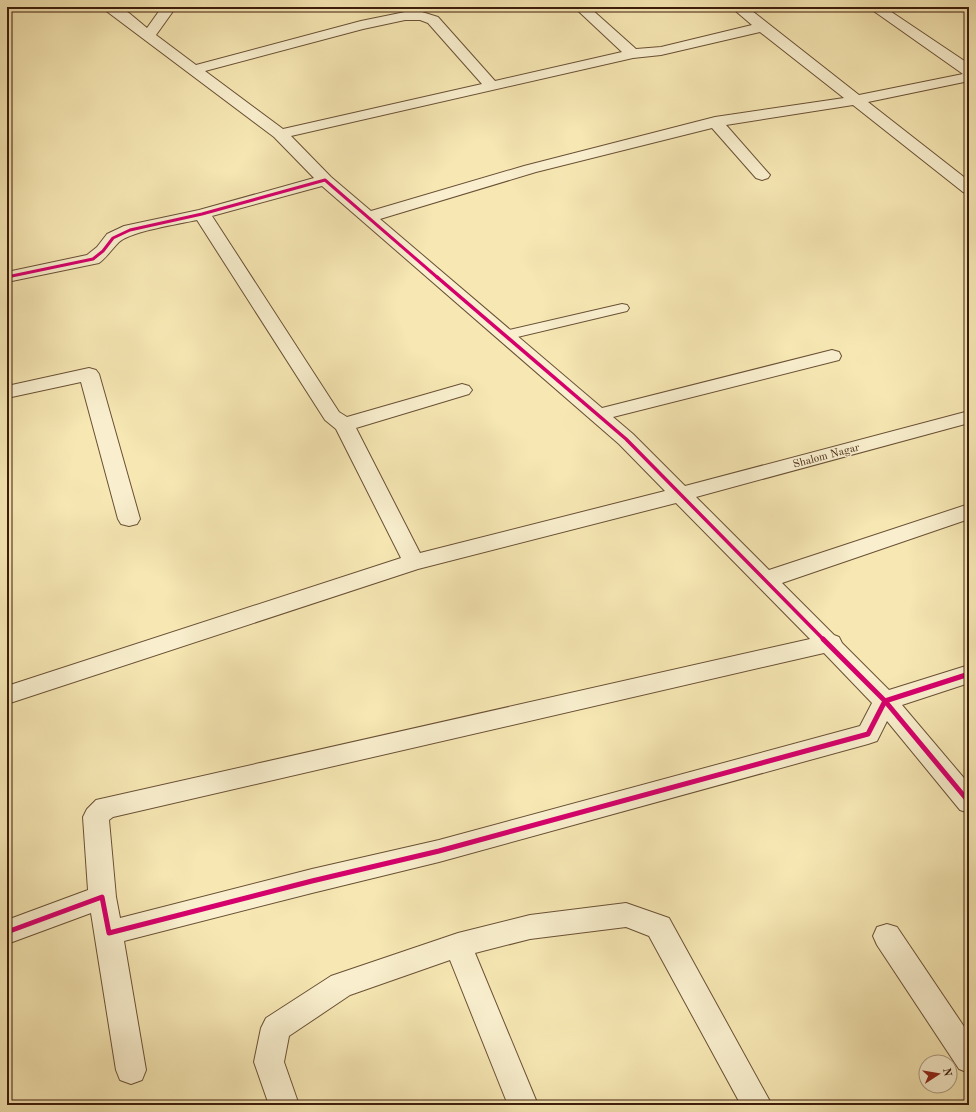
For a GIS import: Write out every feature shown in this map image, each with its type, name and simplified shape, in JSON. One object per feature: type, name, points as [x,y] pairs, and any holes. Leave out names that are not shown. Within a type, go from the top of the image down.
[{"type":"street","points":[[108,7],[116,13],[128,17],[132,24],[280,134],[325,180],[626,439],[885,700],[969,802]]},
{"type":"street","points":[[148,36],[169,7]]},
{"type":"street","points":[[581,7],[633,54]]},
{"type":"street","points":[[738,7],[969,189]]},
{"type":"street","points":[[875,7],[969,71]]},
{"type":"street","points":[[194,70],[361,25],[405,16],[422,16],[433,20],[492,86]]},
{"type":"street","points":[[280,134],[633,54],[661,51],[762,27]]},
{"type":"street","points":[[368,217],[530,169],[716,122],[857,100],[969,77]]},
{"type":"street","points":[[716,122],[762,175]]},
{"type":"street","points":[[7,277],[93,259],[103,252],[113,238],[130,230],[202,214],[325,180]]},
{"type":"street","points":[[202,214],[332,416],[344,425],[414,562]]},
{"type":"street","points":[[598,415],[832,356]]},
{"type":"street","points":[[7,392],[89,374],[128,519]]},
{"type":"street","points":[[344,425],[462,390]]},
{"type":"street","name":"Shalom Nagar","points":[[7,695],[414,562],[682,494],[969,417]]},
{"type":"street","points":[[766,580],[969,511]]},
{"type":"street","points":[[131,1070],[102,897],[96,817],[105,808],[830,643]]},
{"type":"street","points":[[109,932],[439,851],[868,734],[885,700],[969,674]]},
{"type":"street","points":[[7,932],[102,897]]},
{"type":"street","points":[[284,1105],[270,1062],[276,1028],[341,985],[458,945],[530,927],[626,915],[659,928],[757,1105]]},
{"type":"street","points":[[886,936],[969,1059]]},
{"type":"street","points":[[458,945],[523,1105]]},
{"type":"lane","points":[[505,335],[622,308]]},
{"type":"cycle path","points":[[7,277],[93,259],[103,251],[113,238],[130,230],[202,214],[325,180],[626,439],[885,701],[969,674]]},
{"type":"cycle path","points":[[7,932],[102,897],[109,933],[312,881],[439,851],[868,734],[885,701],[969,802]]}]
